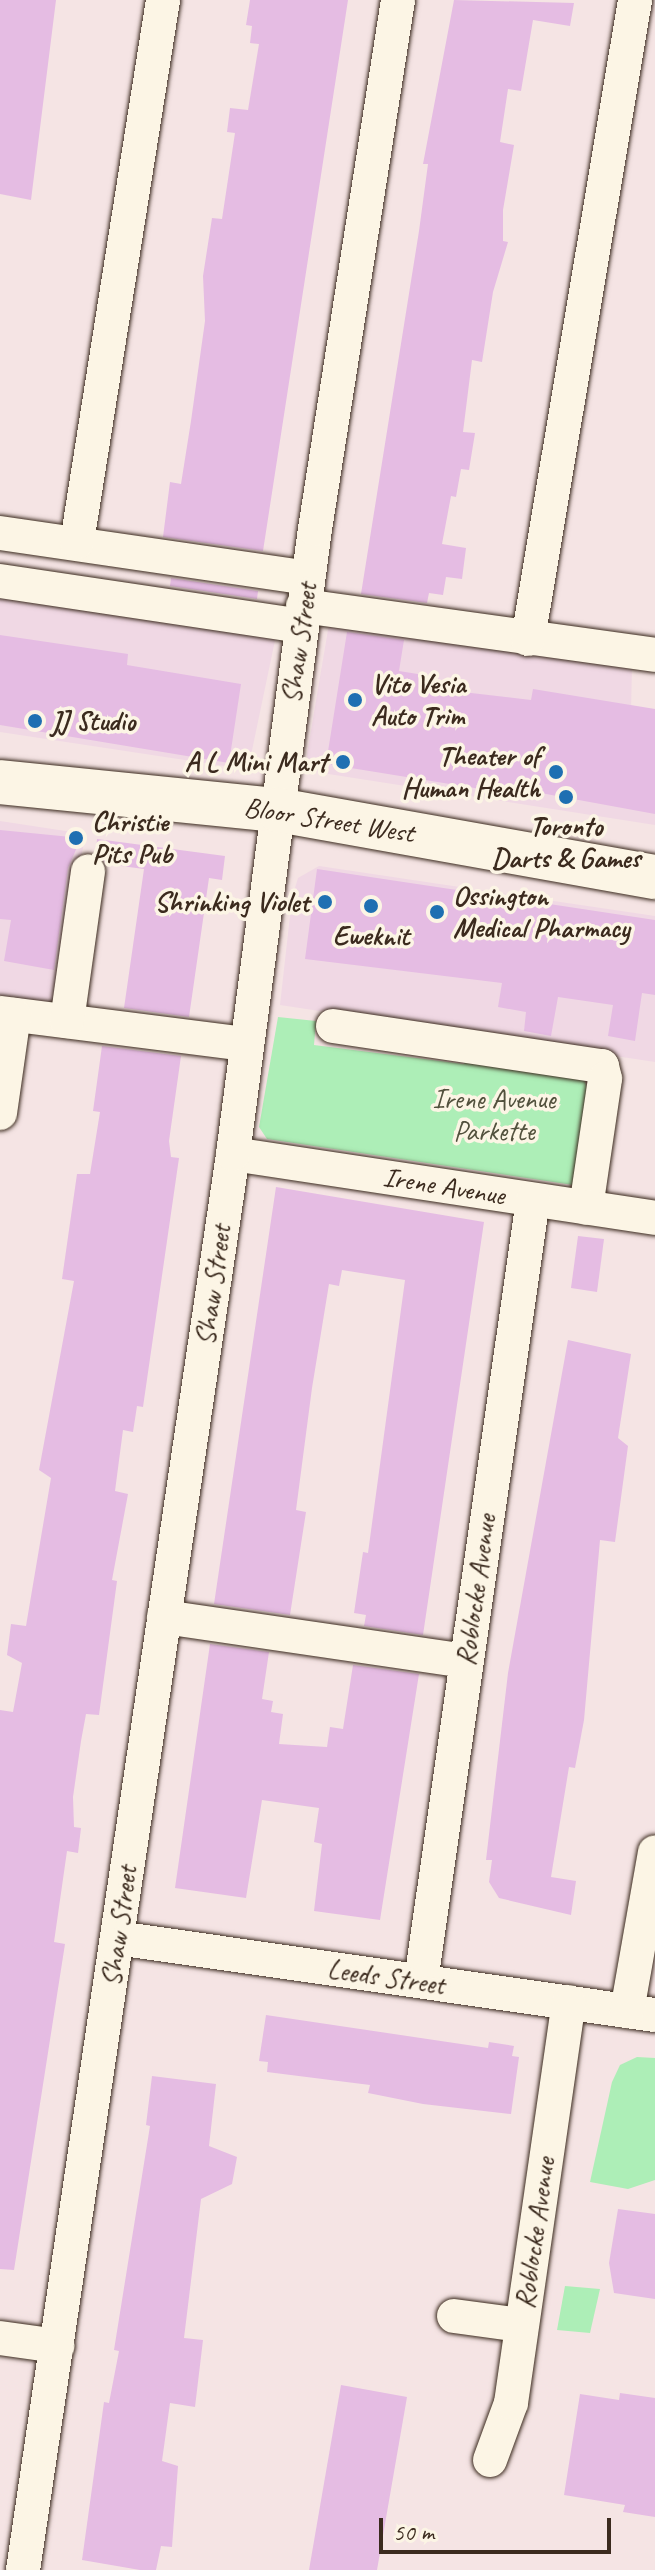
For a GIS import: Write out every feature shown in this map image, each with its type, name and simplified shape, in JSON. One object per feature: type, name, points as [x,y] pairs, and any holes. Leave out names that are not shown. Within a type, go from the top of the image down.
[{"type":"main road","name":"Bloor Street West","points":[[0,782],[278,810],[655,877]]},
{"type":"street","points":[[77,542],[163,0]]},
{"type":"street","name":"Shaw Street","points":[[23,2570],[233,1154],[304,604],[398,0]]},
{"type":"street","points":[[528,639],[635,0]]},
{"type":"street","points":[[0,533],[77,542],[304,604]]},
{"type":"street","points":[[0,581],[304,604],[528,639],[655,655]]},
{"type":"street","points":[[67,1021],[88,871]]},
{"type":"street","points":[[0,1113],[7,1014],[247,1044]]},
{"type":"street","points":[[333,1026],[602,1066],[605,1079],[586,1208]]},
{"type":"street","name":"Irene Avenue","points":[[233,1154],[655,1218]]},
{"type":"street","name":"Roblocke Avenue","points":[[421,1981],[533,1200]]},
{"type":"street","points":[[164,1617],[465,1661]]},
{"type":"street","points":[[641,2013],[655,1852]]},
{"type":"street","name":"Leeds Street","points":[[117,1938],[641,2013]]},
{"type":"street","name":"Roblocke Avenue","points":[[490,2460],[511,2403],[569,2002]]},
{"type":"street","points":[[454,2316],[521,2325]]},
{"type":"street","points":[[0,2338],[57,2346]]},
{"type":"shaded area","points":[[0,586],[278,626],[250,760],[231,767],[0,732]]},
{"type":"shaded area","points":[[330,618],[632,667],[630,755],[655,760],[655,825],[309,771],[307,754]]},
{"type":"shaded area","points":[[0,821],[85,834],[58,1010],[0,1022]]},
{"type":"shaded area","points":[[319,866],[655,916],[655,1062],[280,1005],[292,898],[298,878]]},
{"type":"green space","name":"Irene Avenue Parkette","points":[[278,1017],[316,1021],[314,1045],[464,1064],[466,1054],[583,1076],[588,1091],[573,1185],[267,1139],[259,1127]]},
{"type":"green space","points":[[637,2057],[655,2058],[655,2180],[628,2189],[590,2182],[612,2082],[620,2065]]},
{"type":"green space","points":[[565,2286],[600,2289],[590,2333],[557,2330]]},
{"type":"building","points":[[0,0],[56,0],[31,200],[0,194]]},
{"type":"building","points":[[250,0],[348,0],[263,551],[163,537],[170,482],[181,484],[191,421],[205,321],[203,276],[212,218],[222,219],[235,133],[227,132],[230,108],[248,110],[259,44],[250,43],[252,26],[246,25]]},
{"type":"building","points":[[454,0],[574,3],[570,26],[533,20],[521,91],[508,89],[500,142],[514,145],[503,210],[503,241],[508,242],[493,292],[482,362],[472,360],[463,432],[475,433],[469,470],[461,469],[456,497],[451,496],[442,544],[466,548],[462,579],[446,577],[443,595],[429,593],[427,603],[361,594],[419,231],[428,164],[423,164]]},
{"type":"building","points":[[171,578],[258,591],[257,599],[170,586]]},
{"type":"building","points":[[347,632],[404,640],[399,671],[430,676],[428,688],[531,700],[533,689],[655,709],[655,814],[487,783],[487,790],[326,764]]},
{"type":"building","points":[[0,635],[128,654],[127,665],[241,684],[229,763],[0,725]]},
{"type":"building","points":[[0,830],[81,838],[68,868],[54,970],[4,961],[11,920],[0,919]]},
{"type":"building","points":[[97,839],[225,856],[222,880],[209,878],[189,1017],[124,1008],[144,869],[106,864],[96,853]]},
{"type":"building","points":[[317,869],[655,920],[655,995],[642,993],[635,1041],[608,1036],[613,1005],[558,997],[551,1036],[524,1031],[526,1012],[498,1007],[502,983],[305,959]]},
{"type":"building","points":[[102,1046],[181,1056],[169,1141],[171,1157],[179,1158],[143,1407],[137,1406],[133,1432],[123,1430],[115,1491],[128,1494],[112,1580],[117,1581],[99,1715],[86,1714],[81,1741],[73,1797],[74,1827],[81,1828],[78,1853],[67,1851],[54,1942],[65,1944],[14,2270],[0,2269],[0,1710],[13,1712],[22,1663],[7,1655],[11,1624],[26,1626],[51,1478],[39,1470],[74,1281],[62,1279],[77,1174],[90,1174],[100,1112],[93,1111]]},
{"type":"building","points":[[276,1187],[484,1222],[423,1635],[364,1626],[366,1615],[354,1613],[363,1552],[368,1553],[405,1280],[342,1270],[339,1286],[329,1284],[312,1388],[296,1510],[306,1512],[290,1615],[214,1604]]},
{"type":"building","points":[[578,1236],[604,1239],[597,1292],[571,1288]]},
{"type":"building","points":[[568,1340],[631,1354],[618,1438],[628,1446],[615,1542],[600,1540],[584,1720],[575,1768],[569,1767],[551,1877],[576,1881],[571,1915],[499,1898],[489,1882],[492,1860],[486,1860],[508,1673]]},
{"type":"building","points":[[210,1644],[269,1652],[262,1699],[273,1701],[271,1712],[283,1714],[279,1744],[327,1747],[330,1727],[343,1729],[353,1665],[419,1674],[380,1920],[314,1911],[322,1844],[314,1842],[319,1808],[262,1800],[246,1898],[175,1888]]},
{"type":"building","points":[[266,2015],[488,2048],[489,2042],[514,2046],[512,2056],[519,2057],[511,2114],[423,2104],[368,2093],[370,2085],[267,2072],[268,2062],[259,2061]]},
{"type":"building","points":[[152,2076],[216,2084],[209,2146],[237,2157],[232,2184],[201,2199],[184,2338],[203,2340],[195,2407],[170,2403],[162,2461],[178,2466],[172,2547],[161,2546],[156,2570],[140,2570],[82,2560],[104,2402],[109,2403],[119,2351],[114,2350],[150,2126],[146,2125]]},
{"type":"building","points":[[618,2209],[655,2214],[655,2299],[614,2293],[609,2263]]},
{"type":"building","points":[[341,2385],[407,2397],[377,2570],[309,2570]]},
{"type":"building","points":[[620,2393],[655,2398],[655,2517],[623,2512],[625,2505],[564,2495],[580,2394],[619,2400]]},
{"type":"place","name":"Vito Vesia Auto Trim","points":[[355,700]]},
{"type":"place","name":"JJ Studio","points":[[35,721]]},
{"type":"place","name":"A L Mini Mart","points":[[343,762]]},
{"type":"place","name":"Theater of Human Health","points":[[556,772]]},
{"type":"place","name":"Toronto Darts & Games","points":[[566,797]]},
{"type":"place","name":"Christie Pits Pub","points":[[76,838]]},
{"type":"place","name":"Shrinking Violet","points":[[325,902]]},
{"type":"place","name":"Eweknit","points":[[371,906]]},
{"type":"place","name":"Ossington Medical Pharmacy","points":[[437,912]]}]
